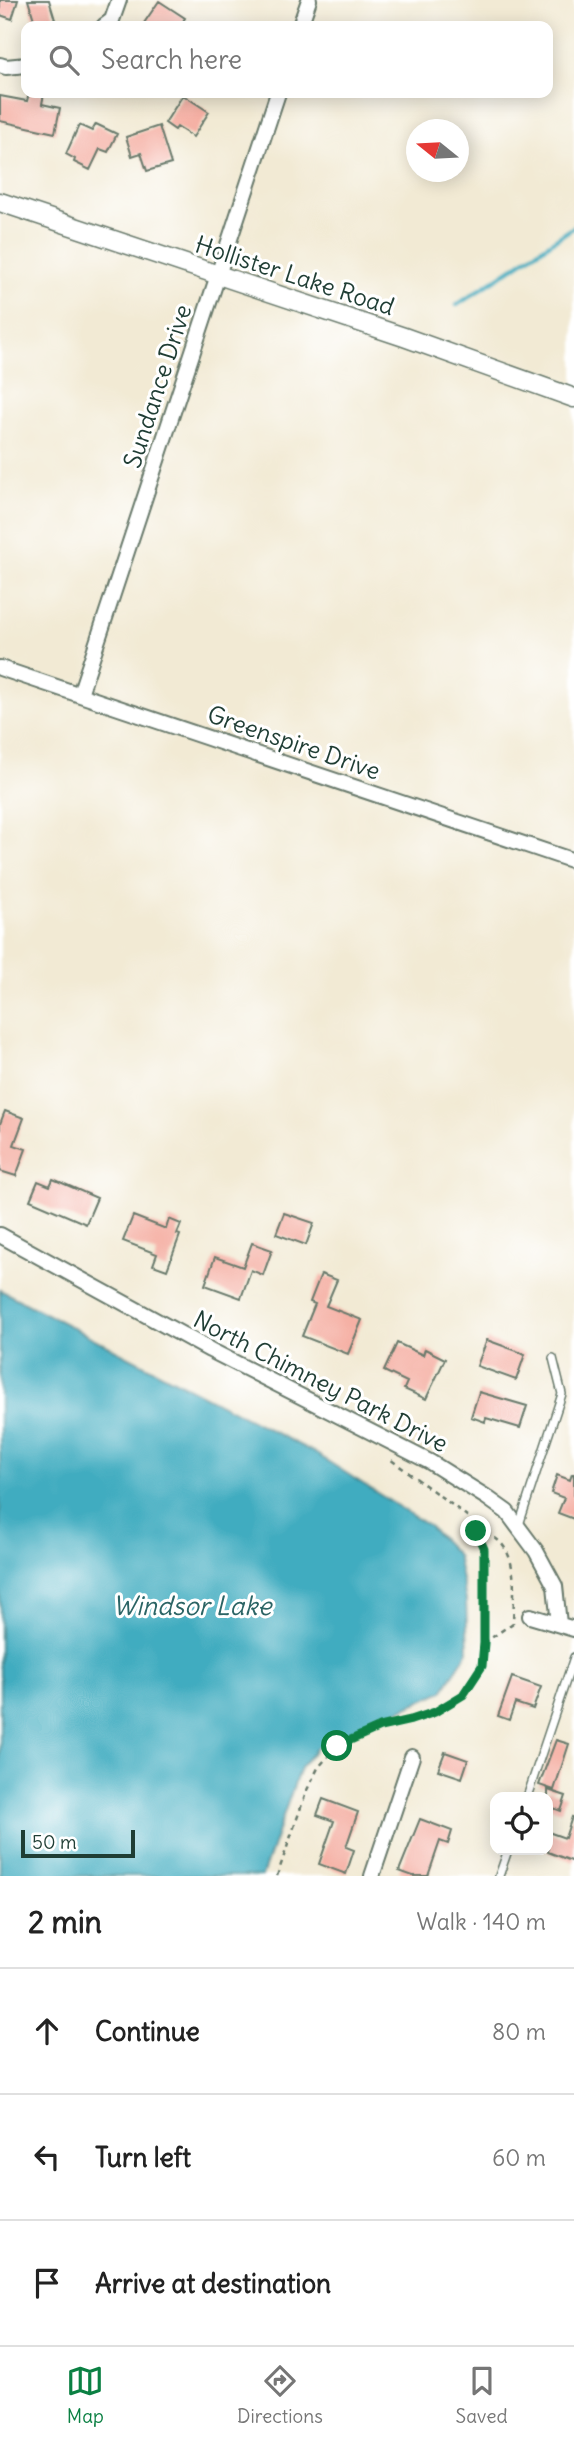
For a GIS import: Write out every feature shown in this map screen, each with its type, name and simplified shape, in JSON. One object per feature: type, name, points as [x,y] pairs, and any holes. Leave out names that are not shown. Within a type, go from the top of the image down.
[{"type":"street","points":[[111,21],[119,0]]},
{"type":"street","points":[[302,21],[309,0]]},
{"type":"street","points":[[0,65],[21,66]]},
{"type":"street","name":"Sundance Drive","points":[[80,694],[276,98]]},
{"type":"street","name":"Hollister Lake Road","points":[[0,202],[404,337],[574,398]]},
{"type":"street","name":"Greenspire Drive","points":[[0,668],[574,861]]},
{"type":"street","name":"North Chimney Park Drive","points":[[0,1235],[210,1350],[430,1462],[486,1497],[507,1512],[536,1551],[555,1586],[559,1624]]},
{"type":"street","points":[[530,1616],[574,1629]]},
{"type":"street","points":[[372,1876],[412,1756]]},
{"type":"lane","points":[[519,1526],[562,1394],[553,1358]]},
{"type":"lane","points":[[529,1792],[574,1657]]},
{"type":"lane","points":[[499,1876],[506,1855]]},
{"type":"path","points":[[277,1876],[307,1790],[318,1768],[337,1746],[380,1727],[435,1712],[463,1695],[482,1666],[484,1549],[471,1519],[402,1466],[379,1454]]},
{"type":"path","points":[[476,1531],[488,1532],[500,1538],[506,1549],[512,1567],[513,1623]]},
{"type":"path","points":[[484,1643],[513,1623],[530,1616]]},
{"type":"water","name":"Windsor Lake","points":[[0,1290],[315,1453],[430,1527],[457,1555],[466,1600],[468,1651],[443,1691],[317,1747],[300,1768],[262,1876],[0,1876]]},
{"type":"building","points":[[0,0],[18,0],[12,19],[0,15]]},
{"type":"building","points":[[28,0],[49,0],[55,21],[34,21]]},
{"type":"building","points":[[159,1],[185,18],[183,21],[145,21]]},
{"type":"building","points":[[0,96],[27,101],[28,98],[43,98],[42,104],[60,108],[55,133],[0,121]]},
{"type":"building","points":[[181,98],[188,98],[209,112],[193,137],[165,123]]},
{"type":"building","points":[[96,124],[117,134],[108,152],[100,149],[90,170],[74,162],[75,159],[66,154],[79,125],[92,131]]},
{"type":"building","points":[[159,126],[171,164],[147,171],[141,153],[132,156],[126,137]]},
{"type":"building","points":[[5,1111],[24,1118],[14,1145],[26,1149],[16,1176],[0,1171],[0,1124]]},
{"type":"building","points":[[53,1179],[97,1198],[86,1224],[30,1200],[38,1181],[50,1186]]},
{"type":"building","points":[[284,1213],[314,1223],[306,1245],[276,1234]]},
{"type":"building","points":[[133,1216],[166,1229],[169,1219],[181,1224],[177,1234],[180,1235],[167,1270],[153,1265],[157,1254],[123,1241]]},
{"type":"building","points":[[252,1243],[272,1250],[263,1275],[251,1270],[241,1298],[205,1285],[215,1257],[243,1267]]},
{"type":"building","points":[[321,1274],[337,1280],[326,1306],[362,1320],[348,1354],[302,1336],[315,1304],[310,1302]]},
{"type":"building","points":[[487,1340],[525,1354],[516,1380],[477,1366]]},
{"type":"building","points":[[397,1343],[423,1355],[425,1349],[445,1359],[426,1399],[404,1389],[407,1382],[384,1371]]},
{"type":"building","points":[[479,1392],[527,1406],[520,1428],[486,1418],[485,1422],[471,1417]]},
{"type":"building","points":[[572,1474],[574,1519],[558,1513],[564,1498],[551,1493],[557,1475],[570,1480]]},
{"type":"building","points":[[512,1677],[541,1687],[533,1709],[515,1703],[509,1720],[498,1716]]},
{"type":"building","points":[[556,1740],[569,1744],[554,1790],[539,1785]]},
{"type":"building","points":[[445,1752],[468,1760],[462,1778],[438,1770]]},
{"type":"building","points":[[548,1790],[566,1796],[561,1811],[553,1808],[553,1792]]},
{"type":"building","points":[[323,1799],[358,1812],[346,1847],[354,1850],[346,1874],[319,1864],[334,1821],[317,1815]]},
{"type":"building","points":[[572,1817],[574,1862],[553,1854],[553,1834],[565,1838]]},
{"type":"building","points":[[420,1819],[452,1831],[448,1844],[440,1841],[428,1876],[413,1876],[399,1871]]},
{"type":"waterway","points":[[457,305],[574,227]]},
{"type":"route","points":[[337,1746],[380,1727],[435,1712],[463,1695],[482,1666],[484,1549],[476,1531]]}]
